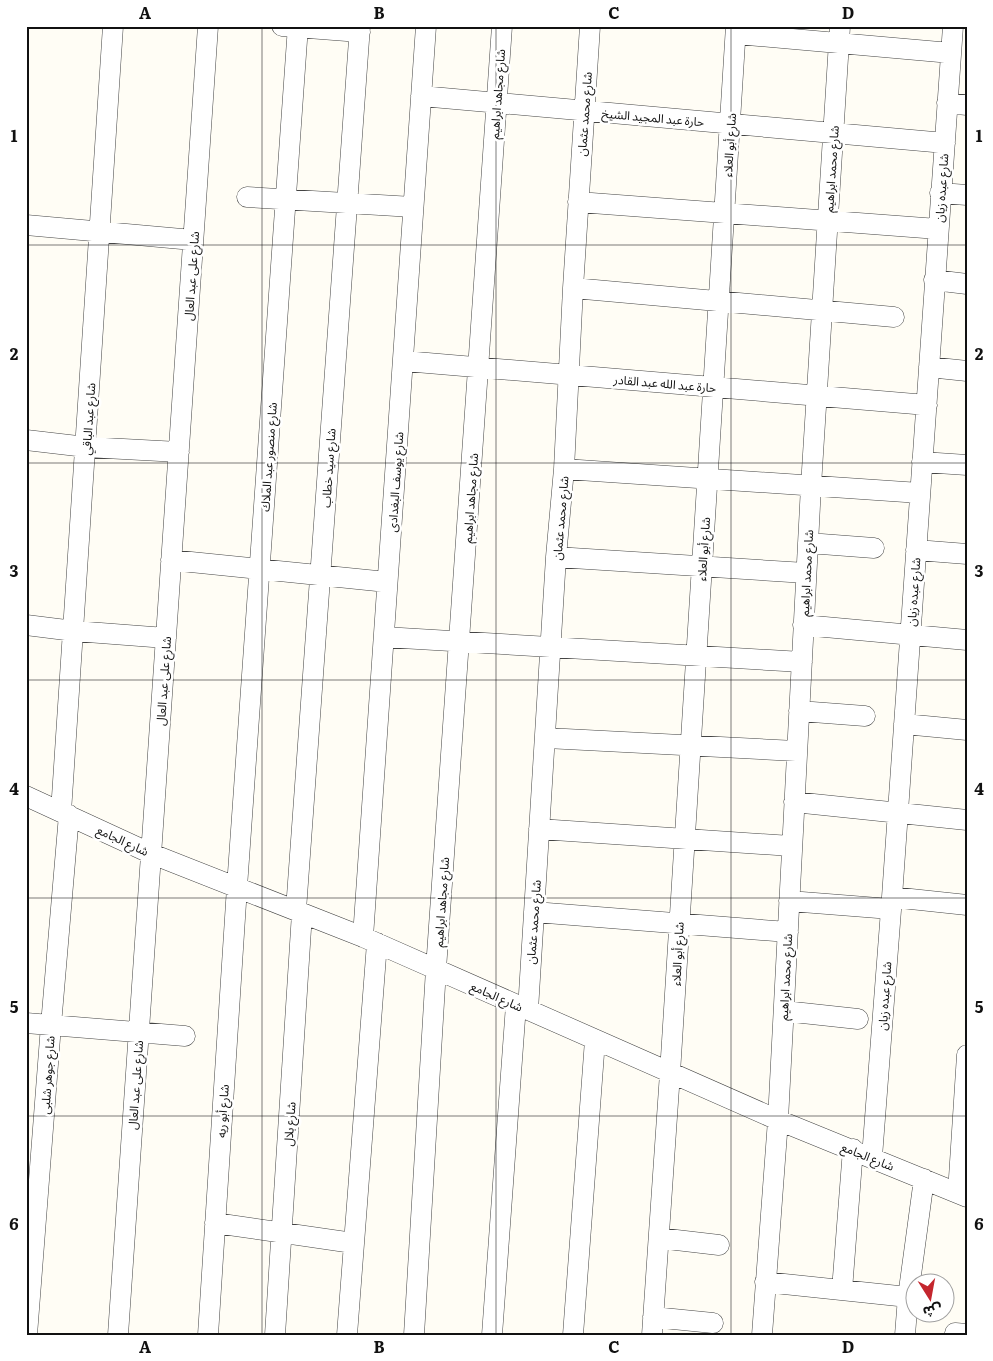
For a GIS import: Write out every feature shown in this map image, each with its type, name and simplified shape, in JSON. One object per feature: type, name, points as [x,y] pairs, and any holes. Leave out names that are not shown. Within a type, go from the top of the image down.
[{"type":"street","name":"شارع عبد الباقي","points":[[65,814],[74,631],[113,26]]},
{"type":"street","name":"شارع على عبد العال","points":[[118,1335],[208,26]]},
{"type":"street","name":"شارع يوسف البغدادى","points":[[347,1335],[354,1243],[387,582],[426,26]]},
{"type":"street","name":"شارع مجاهد ابراهيم","points":[[414,1335],[436,969],[502,26]]},
{"type":"street","name":"شارع محمد عثمان","points":[[492,1335],[522,1007],[534,912],[556,557],[564,469],[578,202],[590,26]]},
{"type":"street","name":"شارع عبده زيان","points":[[872,1157],[892,903],[940,192],[944,144],[957,104],[951,53],[953,26]]},
{"type":"street","points":[[293,27],[360,29]]},
{"type":"street","name":"شارع منصور عبد الملاك","points":[[237,887],[286,199],[293,27]]},
{"type":"street","name":"شارع سيد خطاب","points":[[299,912],[320,575],[360,29]]},
{"type":"street","points":[[736,30],[839,35],[951,53]]},
{"type":"street","name":"شارع أبو العلاء","points":[[653,1326],[736,30]]},
{"type":"street","name":"شارع محمد ابراهيم","points":[[762,1335],[778,1120],[803,625],[839,35]]},
{"type":"street","name":"حارة عبد المجيد الشيخ","points":[[421,96],[944,144]]},
{"type":"street","points":[[940,192],[967,195]]},
{"type":"street","points":[[247,197],[413,207]]},
{"type":"street","points":[[578,202],[938,229]]},
{"type":"street","points":[[26,225],[194,240]]},
{"type":"street","points":[[934,280],[967,284]]},
{"type":"street","points":[[573,288],[894,317]]},
{"type":"street","name":"حارة عبد الله عبد القادر","points":[[404,361],[927,406]]},
{"type":"street","points":[[929,367],[967,371]]},
{"type":"street","points":[[26,440],[86,447],[179,452]]},
{"type":"street","points":[[922,462],[967,465]]},
{"type":"street","points":[[564,469],[920,493]]},
{"type":"street","points":[[808,543],[874,548]]},
{"type":"street","points":[[916,550],[967,554]]},
{"type":"street","points":[[556,557],[806,572]]},
{"type":"street","points":[[171,560],[387,582]]},
{"type":"street","points":[[26,625],[74,631],[166,638]]},
{"type":"street","points":[[803,625],[967,640]]},
{"type":"street","points":[[384,637],[802,662]]},
{"type":"street","points":[[799,711],[865,716]]},
{"type":"street","points":[[904,724],[967,730]]},
{"type":"street","points":[[546,738],[796,751]]},
{"type":"street","name":"شارع الجامع","points":[[26,796],[152,854],[370,940],[778,1120],[962,1195]]},
{"type":"street","points":[[794,802],[967,820]]},
{"type":"street","name":"شارع جوهر شلبى","points":[[30,1334],[65,814]]},
{"type":"street","points":[[539,829],[791,846]]},
{"type":"street","name":"شارع أبو ريه","points":[[208,1335],[237,887]]},
{"type":"street","points":[[789,900],[967,905]]},
{"type":"street","name":"شارع بلال","points":[[275,1335],[299,912]]},
{"type":"street","points":[[534,912],[788,932]]},
{"type":"street","points":[[784,1011],[858,1020]]},
{"type":"street","points":[[26,1022],[185,1036]]},
{"type":"street","points":[[573,1335],[595,1040]]},
{"type":"street","points":[[962,1195],[967,1055]]},
{"type":"street","points":[[842,1290],[853,1150]]},
{"type":"street","points":[[911,1274],[924,1179]]},
{"type":"street","points":[[215,1223],[354,1243]]},
{"type":"street","points":[[659,1238],[718,1245]]},
{"type":"street","points":[[765,1282],[906,1297]]},
{"type":"street","points":[[905,1335],[906,1322]]},
{"type":"street","points":[[653,1326],[713,1323]]}]
